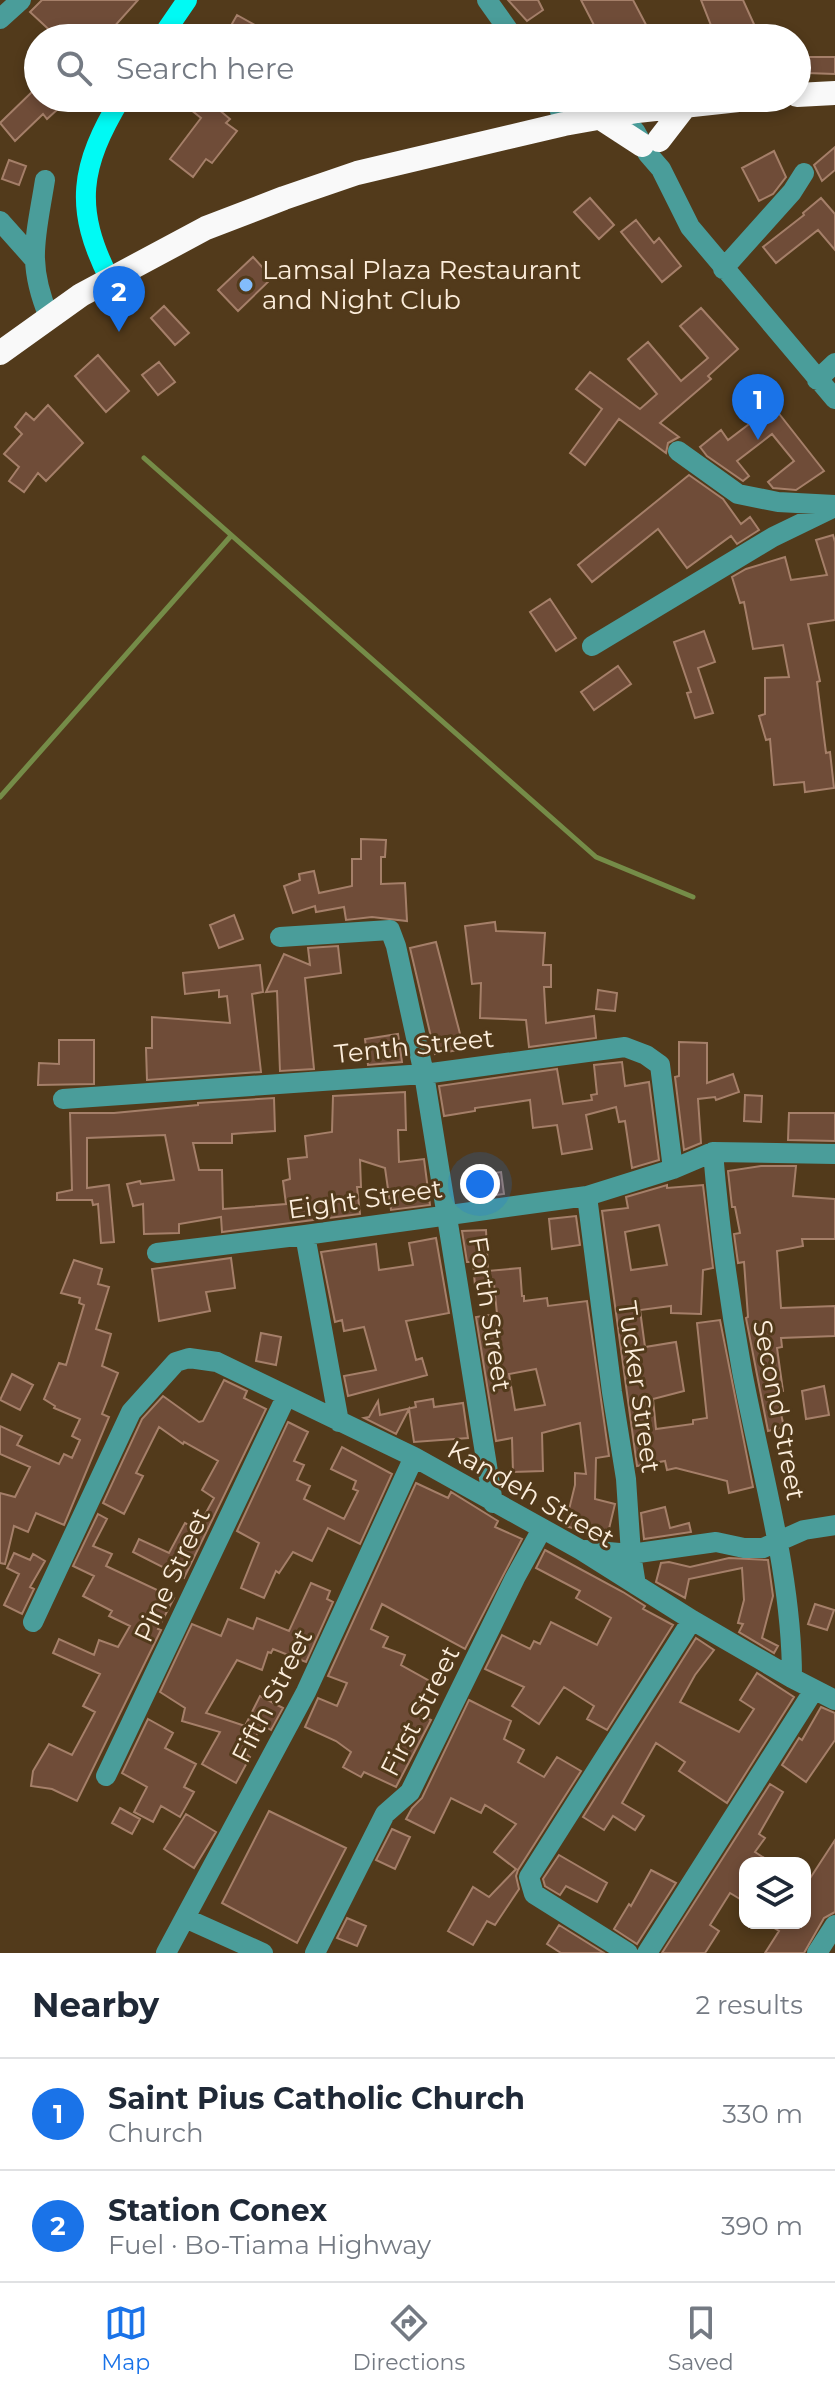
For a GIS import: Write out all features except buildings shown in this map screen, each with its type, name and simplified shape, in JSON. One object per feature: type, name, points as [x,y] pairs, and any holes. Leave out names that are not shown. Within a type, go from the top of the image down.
[{"type":"highway","points":[[811,94],[835,93]]},
{"type":"highway","points":[[0,353],[49,317],[110,280],[206,228],[284,198],[357,173],[564,124],[632,112]]},
{"type":"highway","points":[[599,117],[650,142],[679,112]]},
{"type":"main road","points":[[171,24],[187,0]]},
{"type":"main road","points":[[110,280],[91,236],[84,204],[85,176],[103,128],[113,112]]},
{"type":"street","points":[[0,19],[21,0]]},
{"type":"street","points":[[487,0],[504,24]]},
{"type":"street","points":[[560,112],[564,124]]},
{"type":"street","points":[[638,112],[661,169],[690,227],[835,399]]},
{"type":"street","points":[[723,269],[792,192],[804,173]]},
{"type":"street","points":[[45,180],[33,258],[38,290],[49,317]]},
{"type":"street","points":[[0,221],[33,258]]},
{"type":"street","points":[[817,380],[835,363]]},
{"type":"street","points":[[678,451],[738,494],[778,502],[835,506]]},
{"type":"street","points":[[592,646],[773,537],[835,506]]},
{"type":"street","name":"Forth Street","points":[[280,937],[390,930],[424,1074],[493,1503]]},
{"type":"street","name":"Tenth Street","points":[[63,1099],[424,1074],[625,1047],[646,1055],[660,1065],[673,1169]]},
{"type":"street","points":[[713,1152],[835,1154]]},
{"type":"street","name":"Eight Street","points":[[157,1253],[587,1196],[673,1169],[713,1152]]},
{"type":"street","name":"Second Street","points":[[713,1152],[742,1369],[778,1543],[791,1644],[792,1678]]},
{"type":"street","name":"Tucker Street","points":[[587,1196],[626,1479],[636,1585]]},
{"type":"street","points":[[305,1235],[339,1422]]},
{"type":"street","name":"Kandeh Street","points":[[33,1622],[131,1412],[176,1362],[189,1358],[217,1362],[414,1457],[581,1550],[692,1620],[835,1700]]},
{"type":"street","name":"Pine Street","points":[[106,1776],[286,1397]]},
{"type":"street","name":"Fifth Street","points":[[166,1953],[306,1692],[414,1457]]},
{"type":"street","points":[[581,1550],[631,1554],[716,1542],[744,1548],[763,1548],[804,1530],[835,1525]]},
{"type":"street","name":"First Street","points":[[315,1953],[385,1814],[410,1792],[542,1529]]},
{"type":"street","points":[[628,1953],[534,1894],[529,1877],[692,1620]]},
{"type":"street","points":[[647,1953],[814,1690]]},
{"type":"street","points":[[185,1918],[263,1953]]},
{"type":"street","points":[[817,1953],[835,1925]]},
{"type":"waterway","points":[[144,458],[596,857],[693,897]]},
{"type":"waterway","points":[[0,797],[230,537]]},
{"type":"place","name":"Lamsal Plaza Restaurant and Night Club","points":[[246,285]]},
{"type":"place","name":"Station Conex","points":[[119,332]]},
{"type":"place","name":"Saint Pius Catholic Church","points":[[758,440]]}]
